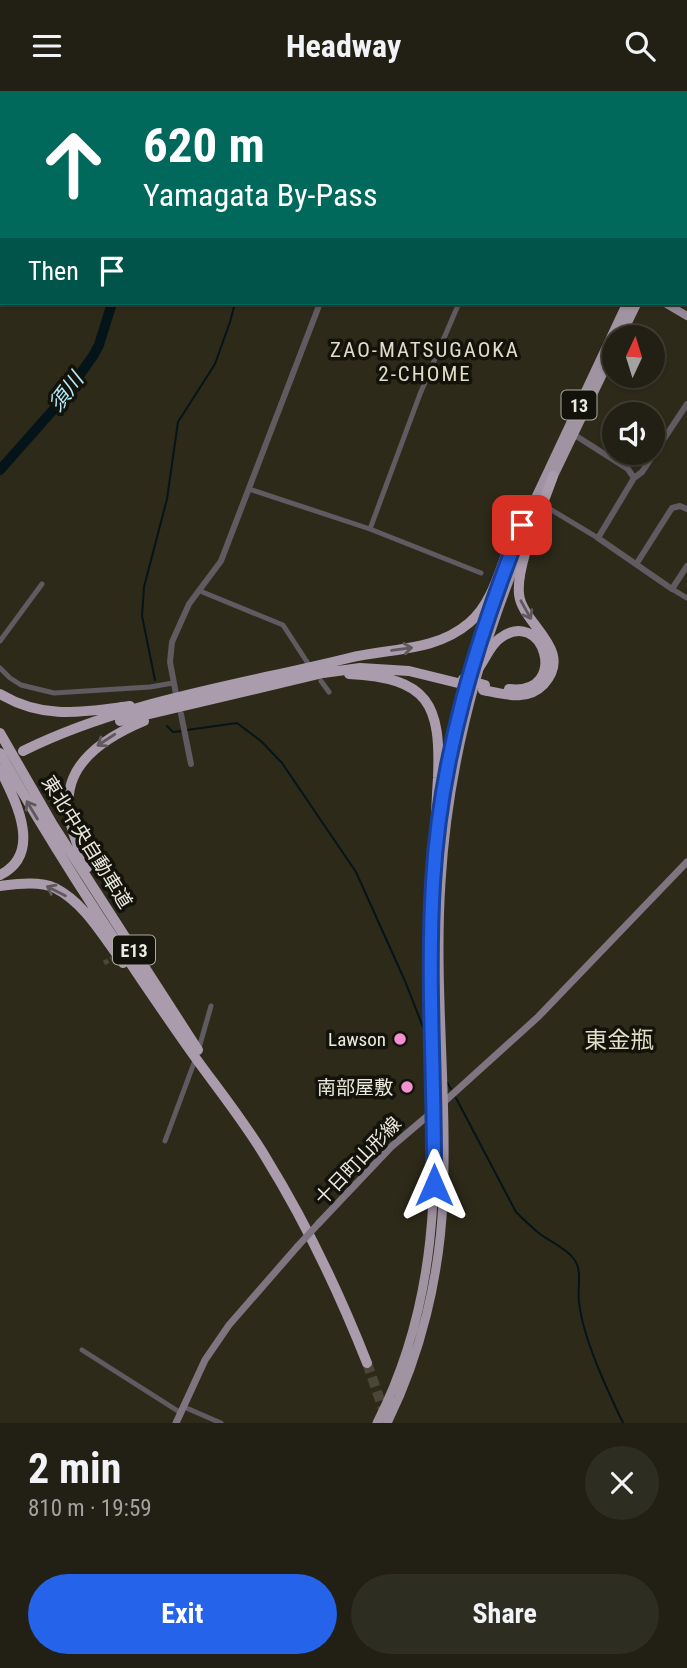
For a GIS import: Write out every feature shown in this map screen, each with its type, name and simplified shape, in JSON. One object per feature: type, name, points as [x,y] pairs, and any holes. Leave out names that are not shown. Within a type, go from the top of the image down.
[{"type":"highway","name":"13","points":[[377,1423],[406,1357],[427,1276],[434,1200],[431,1002],[434,866],[447,764],[466,685],[489,609],[531,507],[626,305]]},
{"type":"highway","points":[[626,325],[636,305]]},
{"type":"highway","name":"13","points":[[387,1423],[414,1359],[435,1274],[443,1202],[440,883],[451,785],[480,666],[513,568],[553,476],[602,375]]},
{"type":"highway","points":[[0,694],[18,704],[40,711],[62,713],[167,706],[360,668],[409,671],[519,696],[528,695],[543,685],[551,672],[553,661],[545,637],[523,606],[519,595],[521,571],[553,476]]},
{"type":"highway","points":[[24,754],[167,706],[311,666],[432,644],[453,636],[472,622],[488,596],[519,524],[531,507]]},
{"type":"highway","points":[[480,666],[494,644],[515,632],[527,633],[537,639],[547,658],[545,671],[536,682],[527,687],[517,690],[484,687]]},
{"type":"highway","points":[[311,666],[397,665],[462,682]]},
{"type":"highway","points":[[322,677],[366,675],[392,680],[410,688],[432,709],[439,739],[434,866]]},
{"type":"highway","points":[[167,706],[108,737],[90,752],[72,781],[68,808],[73,836],[81,854],[104,897],[158,979],[180,1022]]},
{"type":"highway","name":"東北中央自動車道","points":[[0,733],[53,825],[234,1111]]},
{"type":"highway","name":"東北中央自動車道","points":[[0,753],[87,898],[265,1156],[305,1226],[337,1290],[367,1363]]},
{"type":"highway","points":[[0,769],[19,809],[24,841],[18,858],[9,871],[0,875]]},
{"type":"highway","points":[[0,886],[36,884],[54,888],[71,900],[83,911],[196,1055]]},
{"type":"main road","points":[[668,305],[687,316]]},
{"type":"main road","name":"十日町山形線","points":[[176,1423],[205,1360],[229,1325],[297,1247],[391,1147],[538,1017],[687,862]]},
{"type":"street","points":[[176,694],[170,661],[172,642],[189,604],[221,561],[319,305]]},
{"type":"street","points":[[370,529],[420,394],[458,305]]},
{"type":"street","points":[[598,538],[634,478],[642,473],[687,404]]},
{"type":"street","points":[[573,435],[628,470],[634,478]]},
{"type":"street","points":[[249,489],[370,529],[481,573]]},
{"type":"street","points":[[637,563],[672,508],[680,506],[687,509]]},
{"type":"street","points":[[550,509],[637,563],[687,598]]},
{"type":"street","points":[[672,589],[687,566]]},
{"type":"street","points":[[0,641],[43,584]]},
{"type":"street","points":[[200,591],[283,625],[311,666]]},
{"type":"street","points":[[0,668],[21,685],[54,693],[173,683]]},
{"type":"street","points":[[322,677],[329,692]]},
{"type":"street","points":[[181,714],[191,764]]},
{"type":"street","points":[[138,943],[146,940]]},
{"type":"street","points":[[165,1141],[211,1006]]},
{"type":"street","points":[[82,1350],[182,1410],[221,1423]]},
{"type":"waterway","name":"須川","points":[[0,470],[61,401],[93,356],[111,305]]},
{"type":"waterway","points":[[155,680],[142,616],[144,587],[167,499],[178,422],[215,364],[234,305]]},
{"type":"waterway","points":[[187,730],[237,723],[261,741],[282,763],[356,872],[405,981],[428,1040]]},
{"type":"waterway","points":[[167,726],[173,732],[182,731]]},
{"type":"waterway","points":[[447,1082],[451,1089]]},
{"type":"waterway","points":[[456,1098],[516,1212],[540,1234],[567,1252],[577,1264],[579,1302],[585,1332],[596,1364],[623,1423]]},
{"type":"tunnel","points":[[104,963],[117,956]]},
{"type":"tunnel","points":[[367,1363],[388,1423]]},
{"type":"place","name":"Lawson","points":[[400,1039]]},
{"type":"place","name":"南部屋敷","points":[[407,1087]]},
{"type":"district","name":"ZAO-MATSUGAOKA 2-CHOME","points":[[425,362]]},
{"type":"district","name":"東金瓶","points":[[619,1040]]},
{"type":"route","points":[[434,1185],[432,884],[444,783],[469,674],[489,609],[522,525]]}]
